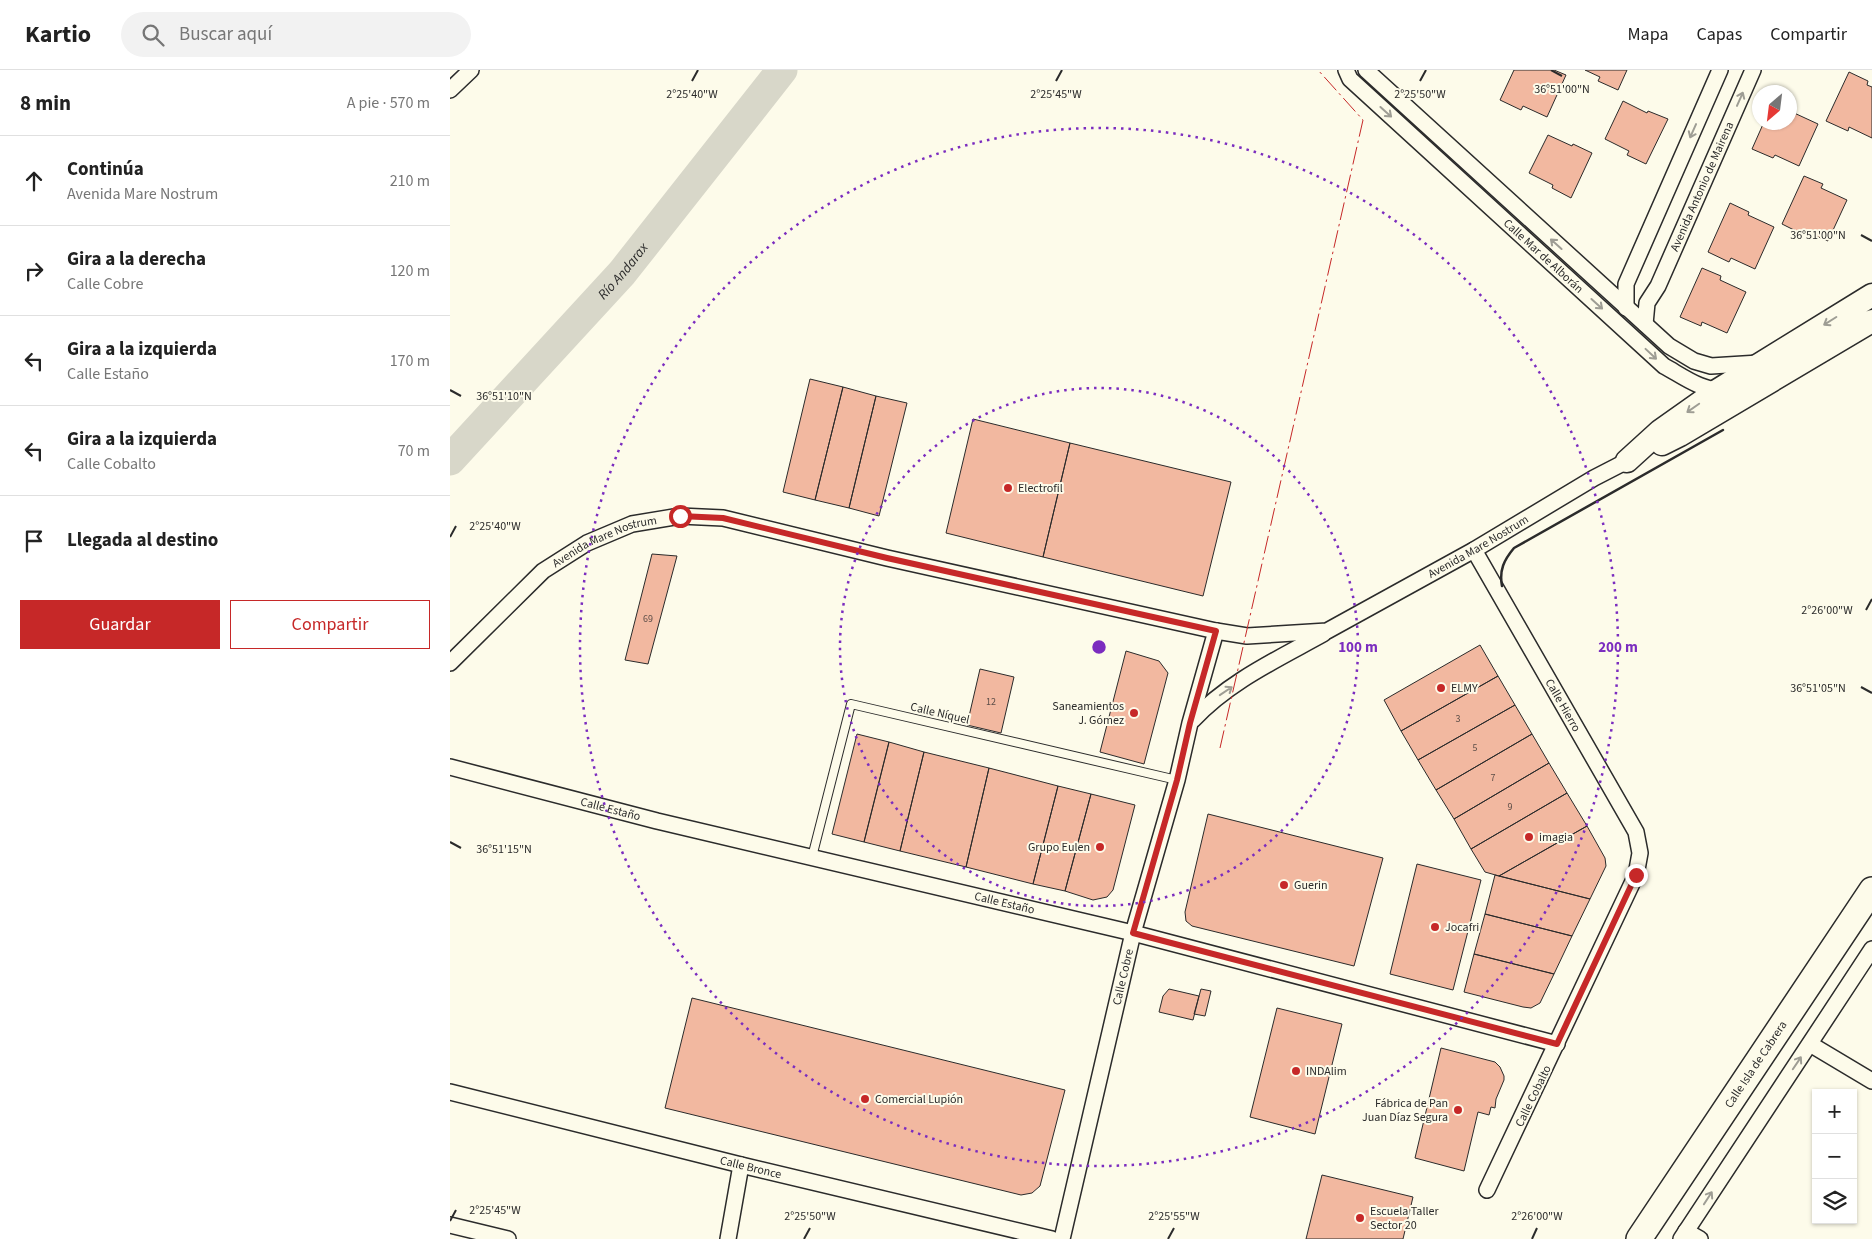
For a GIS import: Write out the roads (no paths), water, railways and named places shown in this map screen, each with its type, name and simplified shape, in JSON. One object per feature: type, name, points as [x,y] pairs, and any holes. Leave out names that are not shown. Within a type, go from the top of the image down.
[{"type":"main road","name":"Calle Isla de Cabrera","points":[[1639,1239],[1872,890]]},
{"type":"street","points":[[450,90],[471,70]]},
{"type":"street","name":"Calle Mar de Alborán","points":[[1346,70],[1350,79],[1664,366],[1695,383],[1718,390]]},
{"type":"street","name":"Calle Mar de Alborán","points":[[1366,70],[1669,346],[1694,361],[1711,366],[1765,372]]},
{"type":"street","points":[[1626,308],[1626,284],[1720,70]]},
{"type":"street","name":"Avenida Antonio de Mairena","points":[[1645,324],[1647,303],[1658,286],[1753,70]]},
{"type":"street","points":[[1605,289],[1626,284]]},
{"type":"street","name":"Avenida Mare Nostrum","points":[[1190,723],[1207,704],[1258,671],[1474,550],[1594,478],[1680,435],[1872,295]]},
{"type":"street","points":[[1615,320],[1626,308],[1647,303]]},
{"type":"street","name":"Avenida Mare Nostrum","points":[[1627,460],[1660,431],[1718,390],[1765,372],[1872,321]]},
{"type":"street","name":"Avenida Mare Nostrum","points":[[450,663],[543,571],[587,543],[632,524],[680,516],[723,518],[887,558],[1216,631],[1246,636],[1327,631]]},
{"type":"street","name":"Calle Hierro","points":[[1474,550],[1636,832],[1640,854],[1639,864]]},
{"type":"street","name":"Calle Cobre","points":[[1062,1239],[1133,933],[1177,780],[1190,723],[1216,631]]},
{"type":"street","name":"Calle Estaño","points":[[450,766],[657,821],[1133,933],[1557,1044]]},
{"type":"street","name":"Calle Cobalto","points":[[1487,1190],[1636,875],[1639,864]]},
{"type":"street","points":[[1700,1239],[1684,1235],[1810,1044],[1867,965],[1872,949]]},
{"type":"street","points":[[1810,1044],[1872,1081]]},
{"type":"street","name":"Calle Bronce","points":[[450,1092],[741,1165],[1052,1239]]},
{"type":"street","points":[[728,1239],[741,1165]]},
{"type":"street","points":[[450,1225],[508,1239]]},
{"type":"lane","name":"Calle Níquel","points":[[812,857],[851,704],[1177,780]]},
{"type":"waterway","name":"Río Andarax","points":[[450,460],[622,273],[782,70]]},
{"type":"place","name":"Electrofil","points":[[1008,488]]},
{"type":"place","name":"ELMY","points":[[1441,688]]},
{"type":"place","name":"Saneamientos J. Gómez","points":[[1134,713]]},
{"type":"place","name":"imagia","points":[[1529,837]]},
{"type":"place","name":"Grupo Eulen","points":[[1100,847]]},
{"type":"place","name":"Guerin","points":[[1284,885]]},
{"type":"place","name":"Jocafri","points":[[1435,927]]},
{"type":"place","name":"INDAlim","points":[[1296,1071]]},
{"type":"place","name":"Comercial Lupión","points":[[865,1099]]},
{"type":"place","name":"Fábrica de Pan Juan Díaz Segura","points":[[1458,1110]]},
{"type":"place","name":"Escuela Taller Sector 20","points":[[1360,1218]]}]
